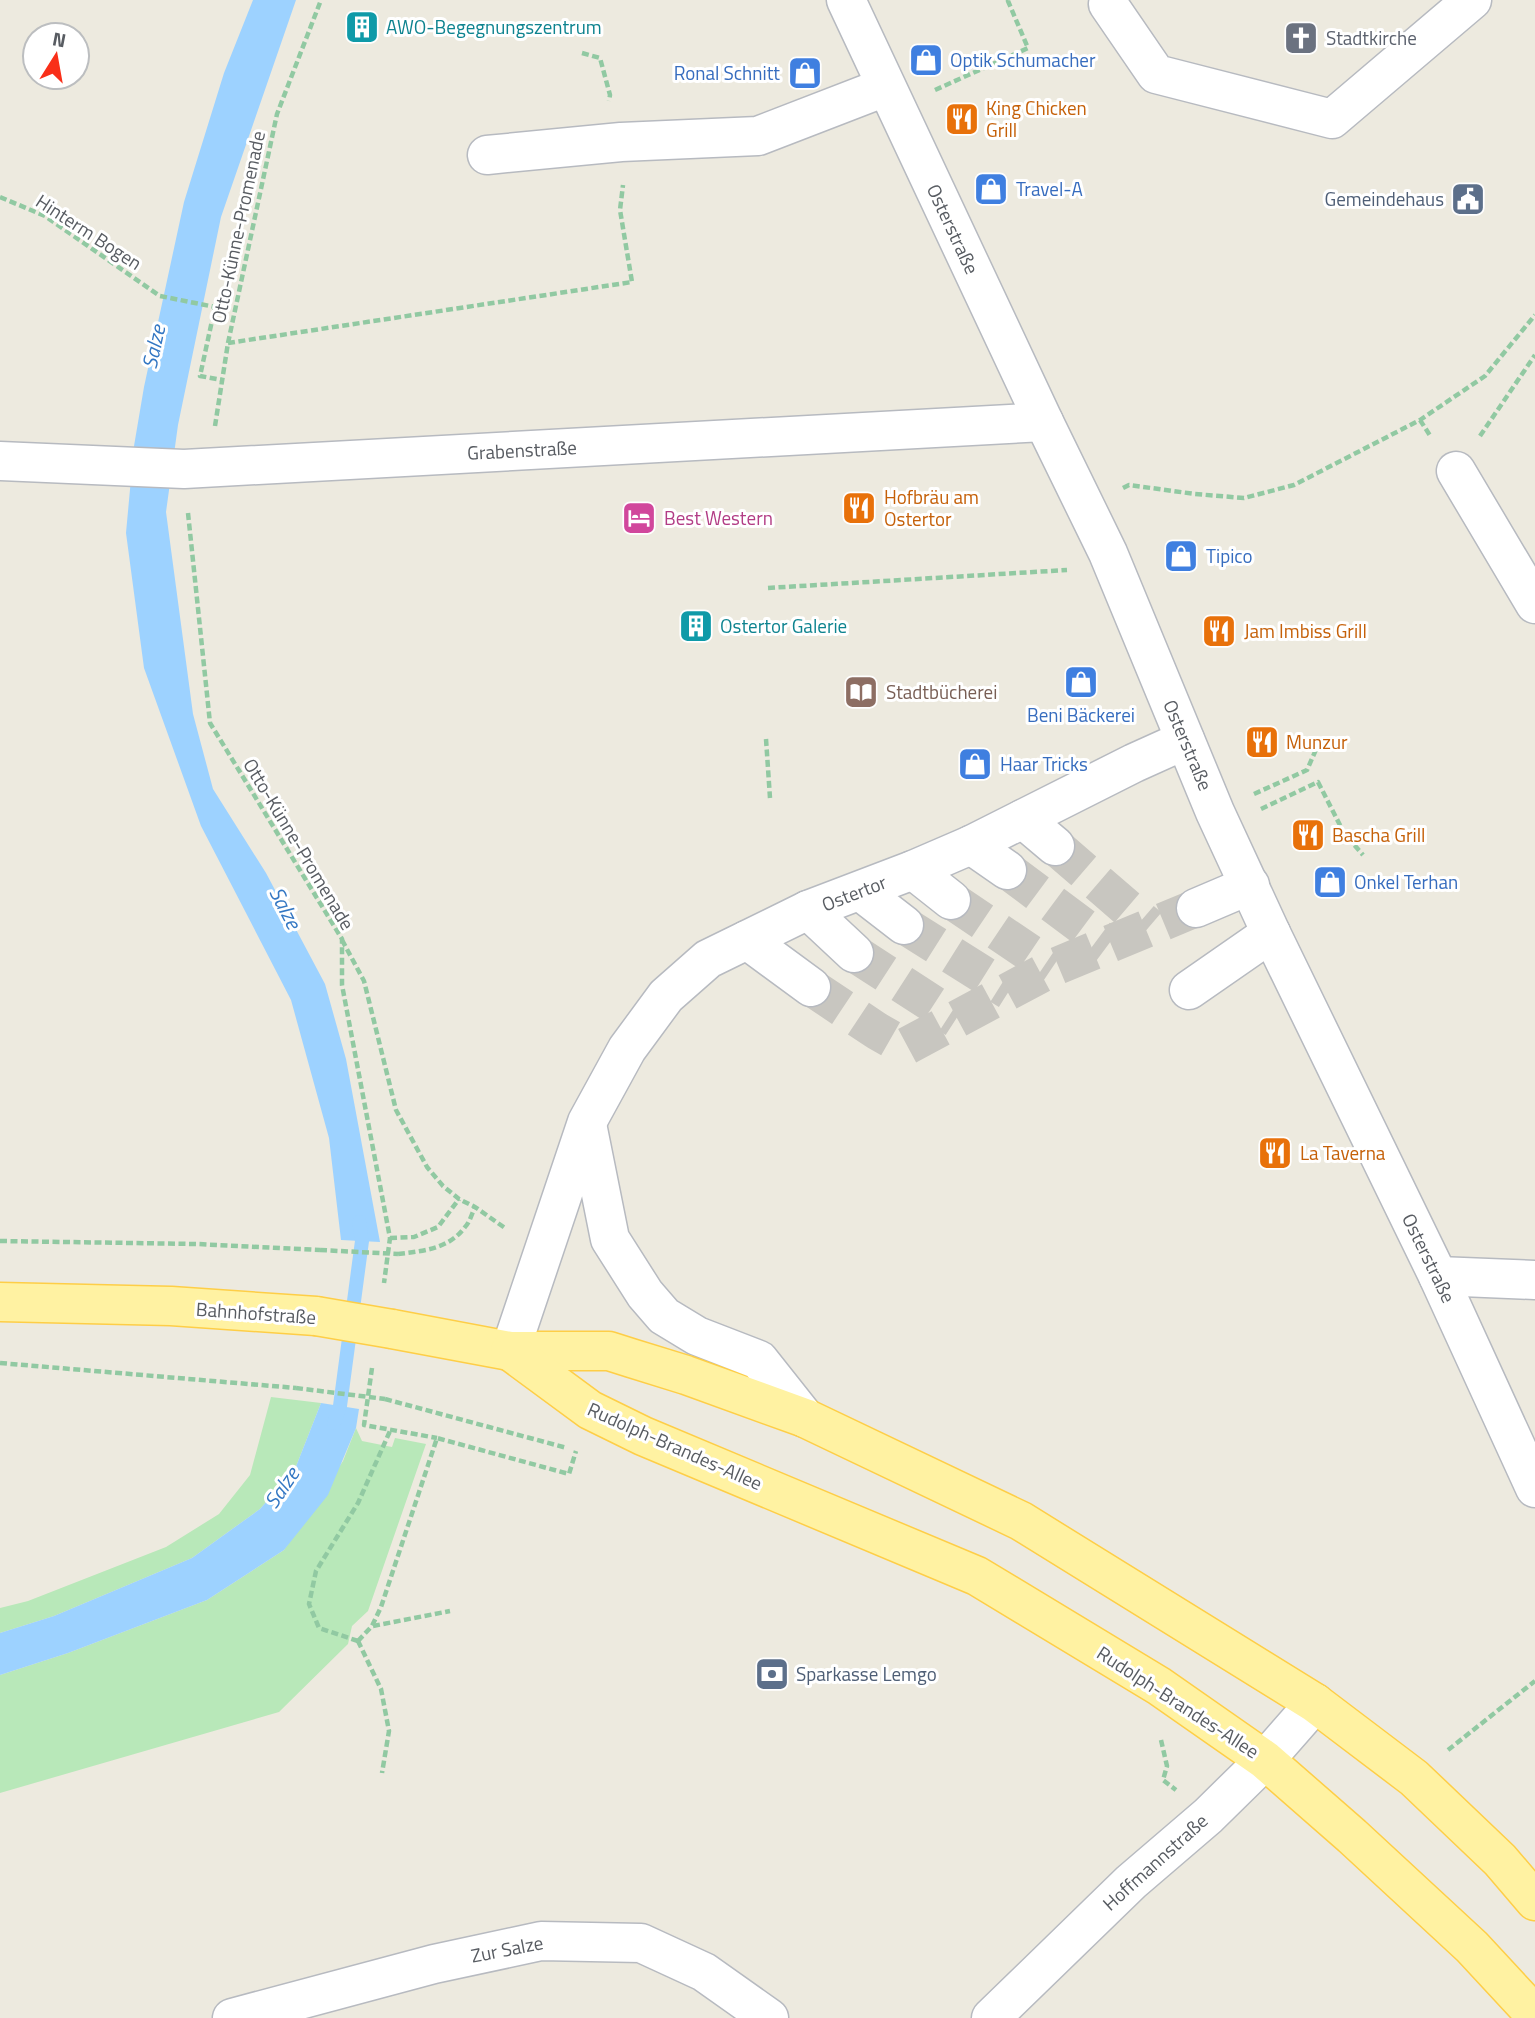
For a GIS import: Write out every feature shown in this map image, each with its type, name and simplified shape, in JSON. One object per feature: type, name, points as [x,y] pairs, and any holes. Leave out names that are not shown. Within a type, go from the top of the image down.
[{"type":"main road","name":"Bahnhofstraße","points":[[0,1302],[171,1307],[316,1316],[510,1352]]},
{"type":"main road","points":[[510,1352],[609,1351],[686,1375],[805,1418],[1020,1521],[1315,1703],[1414,1779],[1500,1860],[1535,1901]]},
{"type":"main road","name":"Rudolph-Brandes-Allee","points":[[510,1352],[590,1410],[643,1436],[977,1576],[1159,1686],[1265,1760],[1352,1836],[1472,1947],[1535,2015]]},
{"type":"street","name":"Osterstraße","points":[[846,0],[1108,553],[1215,812],[1271,933],[1438,1276],[1535,1488]]},
{"type":"street","points":[[1109,0],[1108,4],[1156,74],[1332,118],[1472,0]]},
{"type":"street","points":[[487,155],[617,143],[758,136],[886,87]]},
{"type":"street","name":"Grabenstraße","points":[[0,461],[112,467],[196,467],[1044,422]]},
{"type":"street","points":[[1456,471],[1535,604]]},
{"type":"street","name":"Ostertor","points":[[510,1352],[587,1122],[627,1049],[666,996],[708,959],[808,910],[971,845],[1185,740]]},
{"type":"street","points":[[1023,818],[1055,846]]},
{"type":"street","points":[[971,845],[1007,870]]},
{"type":"street","points":[[913,870],[951,900]]},
{"type":"street","points":[[1196,908],[1250,885]]},
{"type":"street","points":[[859,891],[904,925]]},
{"type":"street","points":[[808,910],[854,953]]},
{"type":"street","points":[[1189,990],[1271,933]]},
{"type":"street","points":[[747,940],[811,987]]},
{"type":"street","points":[[587,1122],[610,1239],[645,1294],[664,1316],[697,1336],[759,1360],[805,1418]]},
{"type":"street","points":[[1438,1276],[1535,1280]]},
{"type":"street","name":"Hoffmannstraße","points":[[996,2016],[1131,1882],[1208,1816],[1265,1760],[1315,1703]]},
{"type":"street","name":"Zur Salze","points":[[244,2016],[434,1964],[541,1941],[641,1943],[704,1972],[769,2018]]},
{"type":"path","name":"Otto-Künne-Promenade","points":[[321,0],[277,114],[222,380],[196,467],[210,723],[342,939],[342,985],[390,1238],[414,1237],[438,1227],[459,1199]]},
{"type":"path","points":[[932,92],[1028,48],[1008,1],[1010,0]]},
{"type":"path","points":[[228,343],[632,282],[620,210],[617,143],[610,94],[600,58],[582,53]]},
{"type":"path","name":"Hinterm Bogen","points":[[0,197],[45,216],[160,296],[215,307],[200,376],[222,380]]},
{"type":"path","points":[[1084,506],[1129,485],[1244,498],[1294,485],[1420,420],[1485,376],[1535,315]]},
{"type":"path","points":[[1456,471],[1535,355]]},
{"type":"path","points":[[768,588],[1064,571],[1108,553]]},
{"type":"path","points":[[766,739],[770,798]]},
{"type":"path","points":[[1270,787],[1307,770],[1318,745]]},
{"type":"path","points":[[1277,801],[1318,782],[1344,833],[1363,855]]},
{"type":"path","points":[[0,1241],[197,1244],[398,1254],[434,1249],[452,1240],[466,1227],[475,1207],[443,1186],[427,1167],[396,1110],[364,981],[342,939]]},
{"type":"path","points":[[0,1363],[296,1388],[385,1399],[576,1451],[569,1474],[437,1438],[390,1431],[358,1503],[316,1571],[309,1604],[319,1628],[358,1641],[381,1689],[389,1731],[382,1773]]},
{"type":"path","points":[[358,1641],[372,1626],[381,1607],[437,1438]]},
{"type":"path","points":[[372,1626],[450,1611]]},
{"type":"path","points":[[1440,1757],[1535,1681]]},
{"type":"path","points":[[1161,1739],[1167,1766],[1163,1780],[1208,1816]]},
{"type":"green space","points":[[271,1397],[321,1403],[295,1469],[260,1509],[192,1558],[54,1616],[0,1633],[0,1608],[28,1601],[166,1547],[219,1514],[250,1475]]},
{"type":"green space","points":[[356,1428],[362,1441],[392,1447],[395,1438],[426,1444],[368,1611],[352,1626],[348,1644],[279,1712],[0,1793],[0,1675],[68,1653],[207,1600],[284,1550],[343,1461]]},
{"type":"water","points":[[253,0],[296,0],[221,217],[178,425],[166,512],[193,714],[213,789],[266,873],[325,984],[346,1059],[380,1242],[341,1240],[329,1138],[291,1000],[201,826],[144,668],[126,533],[134,446],[144,387],[184,202],[224,73]]},
{"type":"water","points":[[321,1403],[359,1409],[356,1428],[328,1495],[284,1550],[207,1600],[68,1653],[0,1675],[0,1633],[54,1616],[192,1558],[260,1509],[295,1469]]},
{"type":"waterway","name":"Salze","points":[[334,1423],[340,1406],[362,1241],[359,1222]]},
{"type":"tunnel","points":[[1055,846],[1149,927]]},
{"type":"tunnel","points":[[1007,870],[1108,945]]},
{"type":"tunnel","points":[[951,900],[1052,968]]},
{"type":"tunnel","points":[[811,987],[905,1047],[1052,968],[1196,908]]},
{"type":"tunnel","points":[[904,925],[1009,991]]},
{"type":"tunnel","points":[[854,953],[956,1019]]},
{"type":"place","name":"AWO-Begegnungszentrum","points":[[362,27]]},
{"type":"place","name":"Stadtkirche","points":[[1301,38]]},
{"type":"place","name":"Optik Schumacher","points":[[926,60]]},
{"type":"place","name":"Ronal Schnitt","points":[[805,73]]},
{"type":"place","name":"King Chicken Grill","points":[[962,119]]},
{"type":"place","name":"Travel-A","points":[[991,189]]},
{"type":"place","name":"Gemeindehaus","points":[[1468,199]]},
{"type":"place","name":"Hofbräu am Ostertor","points":[[859,508]]},
{"type":"place","name":"Best Western","points":[[639,518]]},
{"type":"place","name":"Tipico","points":[[1181,556]]},
{"type":"place","name":"Ostertor Galerie","points":[[696,626]]},
{"type":"place","name":"Jam Imbiss Grill","points":[[1219,631]]},
{"type":"place","name":"Beni Bäckerei","points":[[1081,682]]},
{"type":"place","name":"Stadtbücherei","points":[[861,692]]},
{"type":"place","name":"Munzur","points":[[1262,742]]},
{"type":"place","name":"Haar Tricks","points":[[975,764]]},
{"type":"place","name":"Bascha Grill","points":[[1308,835]]},
{"type":"place","name":"Onkel Terhan","points":[[1330,882]]},
{"type":"place","name":"La Taverna","points":[[1275,1153]]},
{"type":"place","name":"Sparkasse Lemgo","points":[[772,1674]]}]
